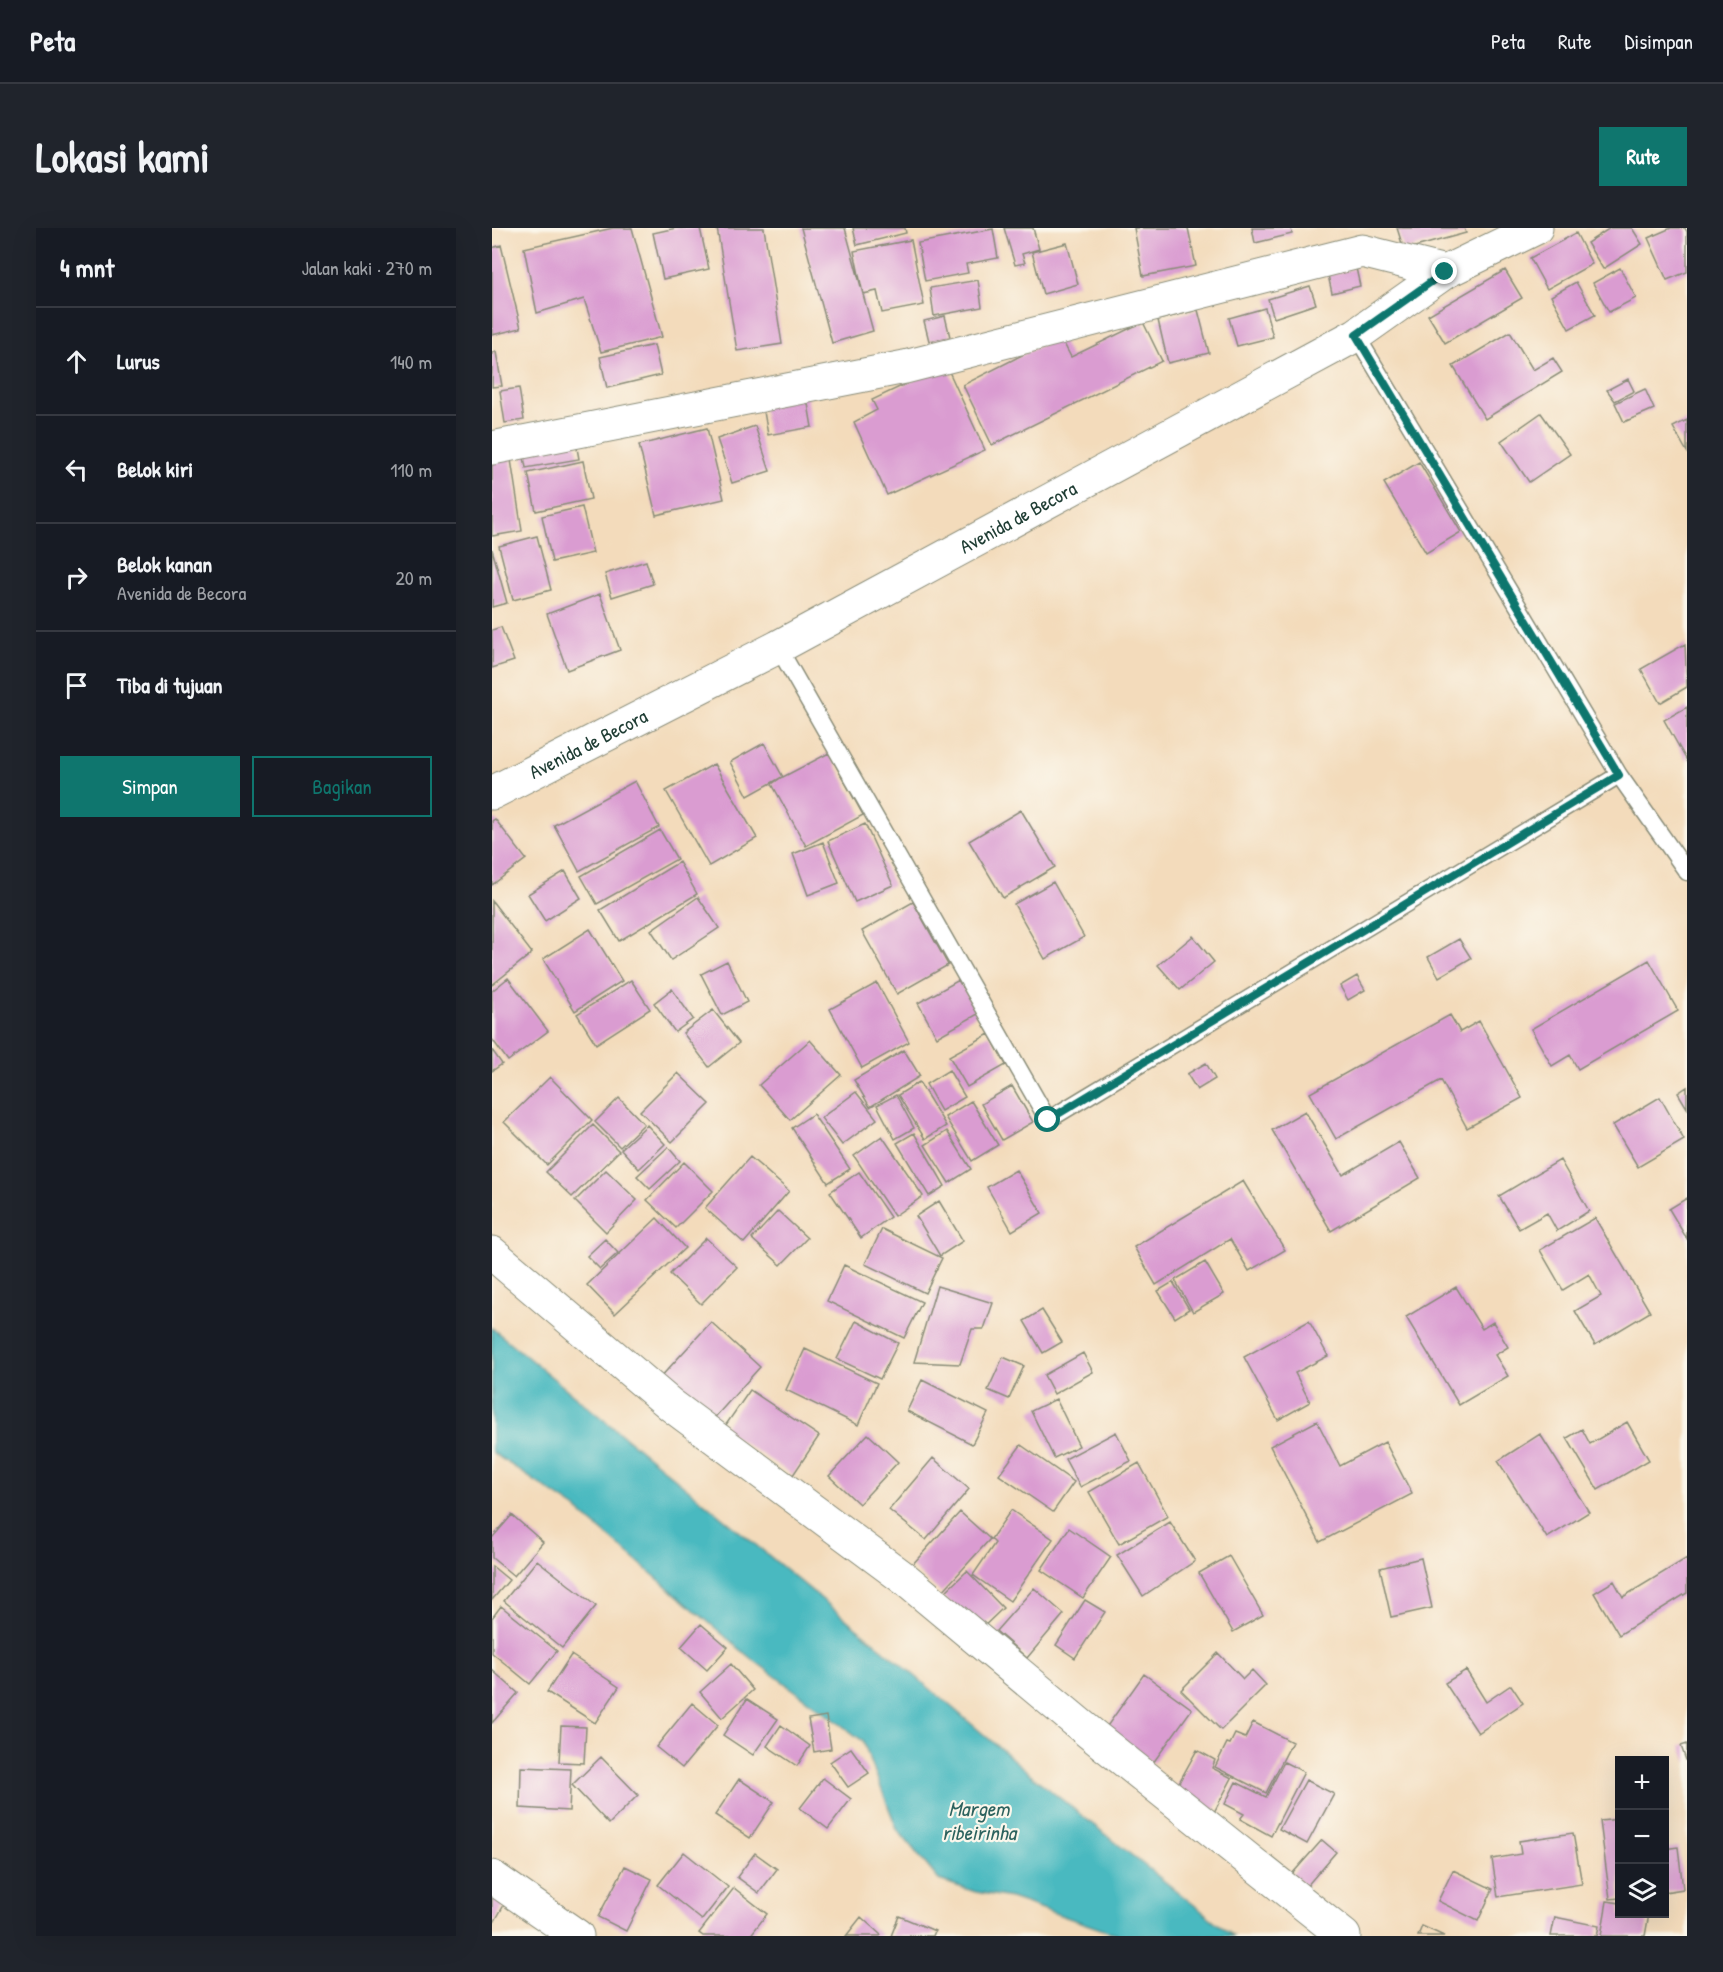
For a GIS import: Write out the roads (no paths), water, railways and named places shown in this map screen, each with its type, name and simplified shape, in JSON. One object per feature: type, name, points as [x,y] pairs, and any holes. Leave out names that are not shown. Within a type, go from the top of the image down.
[{"type":"street","name":"Avenida de Becora","points":[[492,794],[778,647],[1356,335],[1445,272],[1536,228]]},
{"type":"street","points":[[492,448],[905,367],[1362,251],[1445,272]]},
{"type":"street","points":[[492,1253],[671,1405],[905,1579],[1090,1733],[1344,1936]]},
{"type":"street","points":[[492,1877],[577,1936]]},
{"type":"lane","points":[[1356,335],[1619,775],[1687,872]]},
{"type":"lane","points":[[778,647],[1048,1120],[1619,775]]},
{"type":"water","name":"Margem ribeirinha","points":[[492,1328],[914,1675],[1036,1779],[1233,1936],[1121,1936],[1011,1898],[976,1892],[939,1880],[897,1829],[863,1741],[748,1656],[575,1508],[492,1452]]}]
